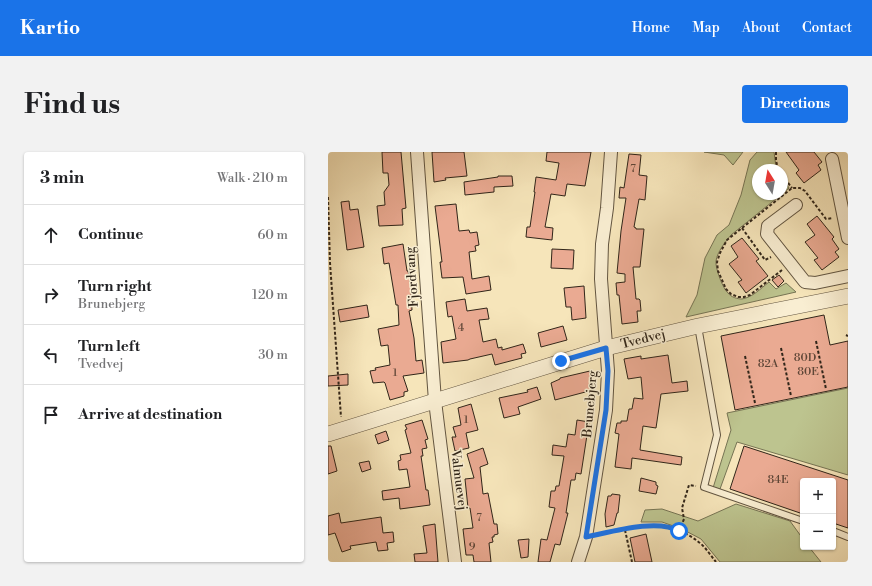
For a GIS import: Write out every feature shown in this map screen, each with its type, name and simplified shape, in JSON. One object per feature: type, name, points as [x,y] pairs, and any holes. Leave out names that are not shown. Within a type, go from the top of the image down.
[{"type":"street","name":"Fjordvang","points":[[417,152],[434,401]]},
{"type":"street","name":"Brunebjerg","points":[[578,562],[586,537],[606,410],[608,371],[601,279],[602,244],[607,208],[611,152]]},
{"type":"street","points":[[832,160],[848,238]]},
{"type":"street","points":[[796,205],[768,226],[767,234],[805,282],[815,283],[848,276]]},
{"type":"street","name":"Tvedvej","points":[[335,432],[606,348],[698,326],[848,296]]},
{"type":"street","name":"Valmuevej","points":[[434,401],[455,562]]},
{"type":"lane","points":[[698,326],[717,435],[704,486],[800,520]]},
{"type":"lane","points":[[836,532],[848,536]]},
{"type":"path","points":[[776,152],[777,164]]},
{"type":"path","points":[[788,183],[792,188]]},
{"type":"path","points":[[328,197],[335,432]]},
{"type":"path","points":[[742,228],[766,260],[780,250]]},
{"type":"path","points":[[816,341],[826,389]]},
{"type":"path","points":[[781,348],[791,396]]},
{"type":"path","points":[[745,356],[755,403]]},
{"type":"path","points":[[679,531],[684,519],[682,508],[689,486],[704,486]]},
{"type":"path","points":[[586,537],[660,525],[679,531],[700,544],[716,562]]},
{"type":"path","points":[[625,530],[632,562]]},
{"type":"green space","points":[[704,152],[743,152],[733,165],[724,155]]},
{"type":"green space","points":[[757,152],[774,152],[776,164],[752,164],[752,200],[775,200],[729,237],[718,254],[716,264],[718,273],[726,291],[731,296],[736,298],[742,299],[750,296],[769,282],[776,289],[786,283],[796,292],[686,317],[697,295],[705,258],[717,235],[729,225],[741,195],[750,160]]},
{"type":"green space","points":[[848,388],[848,475],[737,442],[720,489],[713,488],[731,430],[727,413]]},
{"type":"green space","points":[[736,504],[790,521],[800,535],[800,550],[811,550],[821,562],[720,562],[701,539],[682,529],[662,522],[641,522],[645,510],[662,509],[698,521]]},
{"type":"building","points":[[382,152],[401,152],[406,208],[402,209],[403,225],[379,226],[377,206],[385,205],[384,192],[389,185],[388,173],[383,173]]},
{"type":"building","points":[[432,152],[464,152],[467,176],[445,178],[446,180],[434,182]]},
{"type":"building","points":[[547,152],[591,152],[585,186],[567,184],[565,196],[551,194],[545,227],[553,228],[552,240],[526,237],[527,227],[530,227],[536,177],[556,180],[559,163],[546,161]]},
{"type":"building","points":[[786,152],[814,152],[822,162],[818,165],[821,170],[804,183],[796,173],[799,170]]},
{"type":"building","points":[[629,154],[641,155],[639,175],[647,176],[645,200],[639,199],[634,227],[636,229],[644,229],[640,267],[633,267],[636,299],[640,300],[641,311],[637,311],[638,322],[622,324],[619,295],[617,295],[616,283],[625,282],[625,274],[617,273],[626,198],[619,198],[620,187],[624,188]]},
{"type":"building","points":[[498,176],[512,176],[513,186],[494,187],[494,192],[465,195],[464,182]]},
{"type":"building","points":[[349,201],[350,210],[358,209],[364,247],[347,250],[341,202]]},
{"type":"building","points":[[456,204],[459,231],[469,230],[470,233],[477,232],[479,245],[475,246],[476,251],[469,252],[472,279],[489,276],[491,290],[466,294],[463,277],[442,278],[440,262],[442,262],[435,206]]},
{"type":"building","points":[[817,216],[834,237],[832,239],[839,249],[835,252],[839,257],[822,270],[814,260],[818,258],[805,242],[815,235],[807,224]]},
{"type":"building","points":[[742,238],[759,259],[756,261],[768,276],[746,293],[738,282],[742,280],[729,264],[738,257],[731,246]]},
{"type":"building","points":[[403,244],[412,292],[412,310],[409,311],[414,338],[416,361],[422,360],[424,373],[403,376],[408,391],[404,392],[404,396],[390,400],[385,383],[373,383],[370,371],[376,370],[375,368],[390,365],[388,345],[381,346],[378,329],[399,325],[398,305],[396,305],[389,263],[384,264],[382,248]]},
{"type":"building","points":[[552,249],[574,250],[573,269],[551,268]]},
{"type":"building","points":[[779,275],[784,281],[778,287],[772,280]]},
{"type":"building","points":[[584,286],[586,318],[572,320],[571,307],[566,307],[564,288]]},
{"type":"building","points":[[465,299],[467,311],[487,308],[489,319],[479,320],[483,342],[496,339],[498,348],[502,347],[502,350],[523,344],[526,353],[521,354],[522,358],[495,365],[492,354],[468,360],[443,363],[441,342],[456,339],[452,316],[448,317],[446,302]]},
{"type":"building","points":[[367,305],[369,317],[340,322],[338,310]]},
{"type":"building","points":[[824,315],[830,345],[848,341],[848,387],[735,410],[721,336]]},
{"type":"building","points":[[563,326],[567,340],[541,347],[538,333]]},
{"type":"building","points":[[668,355],[672,383],[687,381],[688,391],[661,394],[656,428],[643,426],[640,450],[682,457],[681,465],[632,458],[631,469],[615,467],[619,434],[615,433],[617,423],[627,421],[629,409],[632,409],[634,398],[643,399],[641,377],[628,379],[624,359],[641,356],[641,359]]},
{"type":"building","points":[[590,371],[593,390],[555,400],[551,383],[560,378]]},
{"type":"building","points":[[348,374],[348,385],[328,386],[328,376]]},
{"type":"building","points":[[537,387],[541,399],[518,407],[520,414],[504,418],[499,398],[528,392],[527,390]]},
{"type":"building","points":[[471,404],[478,430],[466,433],[469,448],[455,451],[452,437],[456,437],[453,427],[461,425],[458,408]]},
{"type":"building","points":[[422,420],[428,439],[425,440],[427,448],[422,449],[423,456],[421,456],[426,490],[428,490],[430,505],[400,509],[399,498],[383,500],[382,491],[410,487],[407,469],[399,470],[398,461],[401,460],[400,455],[411,453],[405,425]]},
{"type":"building","points":[[577,420],[589,422],[581,474],[576,473],[575,480],[571,480],[566,513],[568,513],[560,545],[555,544],[550,562],[538,562],[541,539],[547,540],[555,508],[549,507],[551,491],[555,491],[556,486],[559,486],[564,456],[552,455],[553,445],[566,447],[568,434],[575,435]]},
{"type":"building","points":[[386,431],[389,440],[378,444],[375,435]]},
{"type":"building","points":[[328,446],[331,446],[337,471],[328,474]]},
{"type":"building","points":[[744,446],[848,480],[848,528],[836,524],[836,478],[800,478],[800,513],[730,489]]},
{"type":"building","points":[[483,448],[488,464],[480,467],[483,494],[488,493],[494,524],[497,524],[498,534],[492,537],[493,542],[489,543],[491,562],[474,562],[473,555],[466,555],[463,529],[473,528],[470,508],[468,508],[465,479],[474,478],[467,454]]},
{"type":"building","points":[[369,461],[371,469],[362,472],[359,463]]},
{"type":"building","points":[[641,478],[656,482],[656,485],[658,486],[656,494],[639,491]]},
{"type":"building","points":[[612,494],[620,495],[618,513],[614,525],[606,527],[605,514],[608,496],[611,496]]},
{"type":"building","points":[[339,513],[341,523],[381,517],[383,533],[393,532],[394,542],[387,543],[388,550],[378,551],[376,542],[350,546],[351,549],[342,552],[335,533],[328,535],[328,516]]},
{"type":"building","points":[[435,524],[438,562],[415,562],[414,554],[427,553],[423,526]]},
{"type":"building","points":[[646,534],[652,562],[635,562],[630,538]]},
{"type":"building","points":[[529,539],[528,557],[521,558],[518,540]]},
{"type":"route","points":[[561,361],[606,348],[608,371],[606,410],[586,537],[639,527],[660,525],[679,531]]}]
